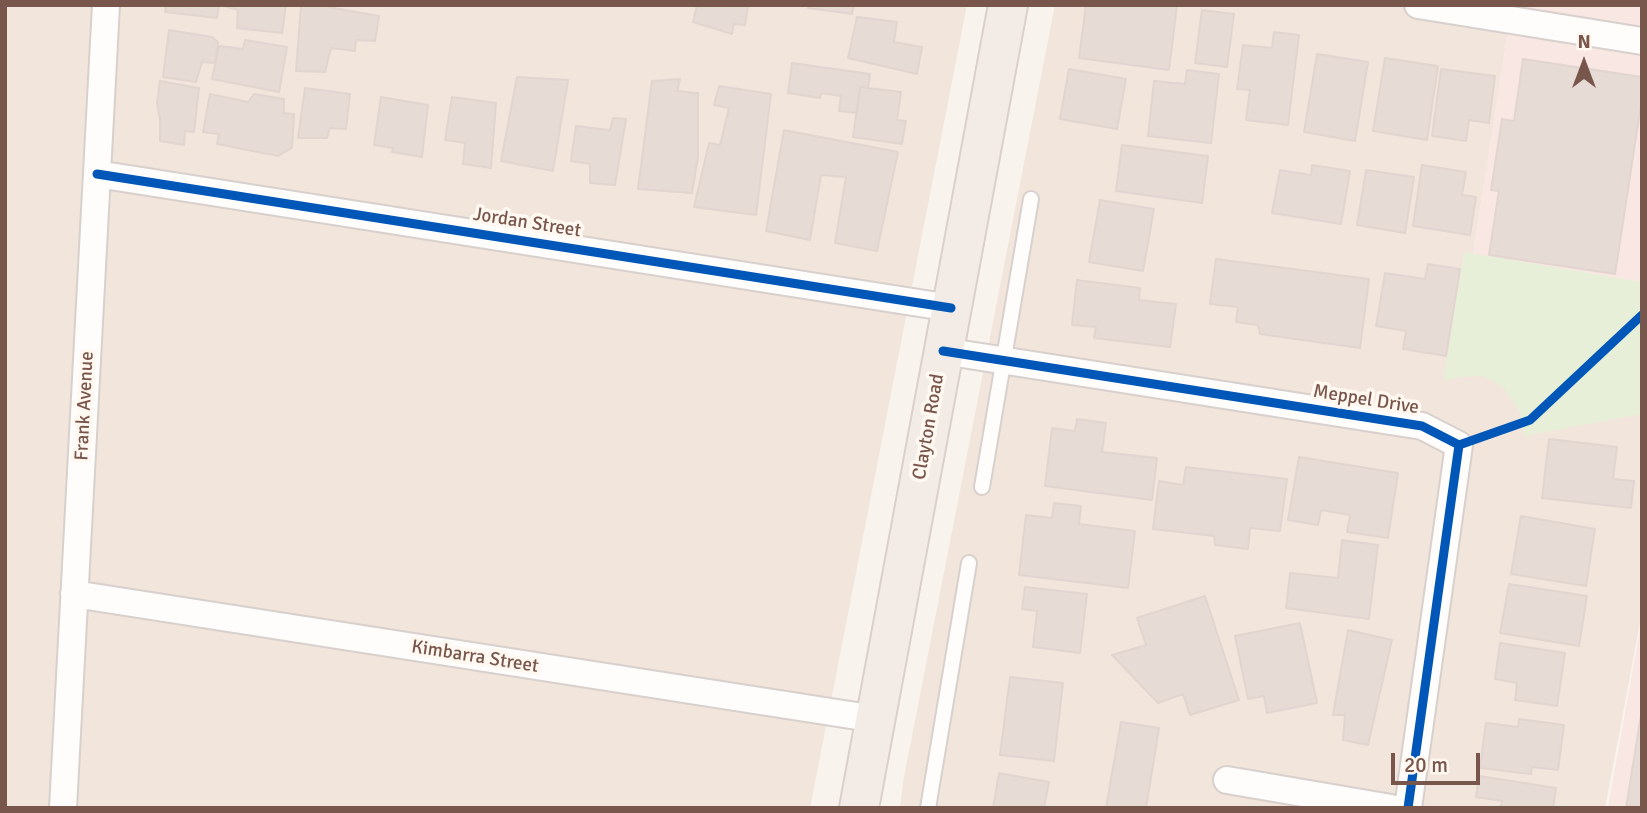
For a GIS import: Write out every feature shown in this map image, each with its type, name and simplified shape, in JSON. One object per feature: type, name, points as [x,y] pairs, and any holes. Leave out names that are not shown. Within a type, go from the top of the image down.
[{"type":"main road","name":"Clayton Road","points":[[859,808],[1008,5]]},
{"type":"street","name":"Frank Avenue","points":[[63,808],[106,5]]},
{"type":"street","points":[[1418,5],[1642,41]]},
{"type":"street","name":"Jordan Street","points":[[97,174],[951,308]]},
{"type":"street","name":"Meppel Drive","points":[[943,351],[1422,426],[1460,445],[1408,808]]},
{"type":"street","name":"Kimbarra Street","points":[[74,594],[876,719]]},
{"type":"street","points":[[1227,780],[1391,808]]},
{"type":"lane","points":[[982,487],[1031,199]]},
{"type":"lane","points":[[929,808],[969,563]]},
{"type":"shaded area","points":[[5,5],[967,5],[810,808],[5,808]]},
{"type":"shaded area","points":[[1055,5],[1512,5],[1473,254],[1642,282],[1642,612],[1605,808],[900,808]]},
{"type":"shaded area","points":[[1512,5],[1642,5],[1642,282],[1473,254]]},
{"type":"shaded area","points":[[1642,619],[1642,808],[1608,808]]},
{"type":"green space","points":[[1464,252],[1642,282],[1642,414],[1524,436],[1520,413],[1507,392],[1498,384],[1483,376],[1443,381]]},
{"type":"building","points":[[166,5],[219,5],[217,18],[165,12]]},
{"type":"building","points":[[221,5],[286,5],[282,33],[237,28],[238,10]]},
{"type":"building","points":[[301,5],[328,5],[379,16],[375,41],[356,40],[355,51],[331,48],[325,72],[296,71]]},
{"type":"building","points":[[697,5],[748,5],[745,25],[734,24],[732,34],[693,22]]},
{"type":"building","points":[[808,5],[854,5],[852,14],[808,8]]},
{"type":"building","points":[[1086,5],[1177,5],[1169,70],[1079,58]]},
{"type":"building","points":[[1202,10],[1234,14],[1227,67],[1195,63]]},
{"type":"building","points":[[857,17],[897,22],[894,42],[922,47],[917,74],[848,58]]},
{"type":"building","points":[[169,30],[212,37],[218,42],[215,63],[202,62],[196,82],[163,77]]},
{"type":"building","points":[[1274,32],[1299,35],[1288,125],[1246,120],[1250,90],[1237,89],[1243,45],[1272,48]]},
{"type":"building","points":[[245,40],[287,47],[279,92],[212,79],[219,46],[243,49]]},
{"type":"building","points":[[1317,54],[1368,62],[1355,141],[1304,132]]},
{"type":"building","points":[[1385,58],[1438,66],[1427,140],[1373,131]]},
{"type":"building","points":[[1523,59],[1642,77],[1642,98],[1615,274],[1489,255],[1499,191],[1491,190],[1502,119],[1514,121]]},
{"type":"building","points":[[792,63],[870,74],[868,88],[860,87],[857,113],[839,111],[841,96],[821,93],[820,98],[788,93]]},
{"type":"building","points":[[1069,69],[1126,79],[1117,129],[1060,119]]},
{"type":"building","points":[[1441,69],[1495,76],[1489,123],[1469,120],[1466,141],[1432,136]]},
{"type":"building","points":[[1187,70],[1219,74],[1211,143],[1148,136],[1154,81],[1185,84]]},
{"type":"building","points":[[517,77],[568,80],[553,171],[501,161]]},
{"type":"building","points":[[680,79],[677,91],[698,93],[698,157],[692,193],[638,189],[652,81]]},
{"type":"building","points":[[160,81],[199,88],[194,132],[185,131],[184,145],[160,141],[157,103]]},
{"type":"building","points":[[719,86],[771,94],[756,215],[694,207],[709,143],[720,145],[729,108],[714,105]]},
{"type":"building","points":[[860,87],[901,92],[897,120],[906,121],[902,144],[853,137]]},
{"type":"building","points":[[305,88],[350,94],[346,129],[330,128],[327,138],[298,138]]},
{"type":"building","points":[[210,94],[248,102],[254,94],[284,99],[284,113],[294,114],[292,148],[278,156],[217,144],[219,134],[203,132]]},
{"type":"building","points":[[381,97],[428,105],[422,157],[392,152],[393,148],[374,145]]},
{"type":"building","points":[[452,97],[496,103],[491,168],[463,164],[465,143],[445,140]]},
{"type":"building","points":[[613,118],[626,119],[615,185],[590,183],[590,164],[571,161],[576,126],[610,130]]},
{"type":"building","points":[[784,130],[898,152],[877,251],[835,243],[846,177],[821,175],[810,240],[766,231]]},
{"type":"building","points":[[1122,145],[1208,156],[1202,203],[1116,191]]},
{"type":"building","points":[[1312,165],[1350,171],[1341,224],[1272,213],[1280,170],[1311,175]]},
{"type":"building","points":[[1422,165],[1466,172],[1462,195],[1476,197],[1470,235],[1413,226]]},
{"type":"building","points":[[1366,170],[1414,177],[1405,233],[1357,225]]},
{"type":"building","points":[[1100,200],[1154,209],[1143,271],[1089,262]]},
{"type":"building","points":[[1216,259],[1369,279],[1360,348],[1260,334],[1258,325],[1236,322],[1238,307],[1210,304]]},
{"type":"building","points":[[1428,264],[1460,269],[1446,356],[1403,349],[1406,331],[1376,326],[1385,273],[1425,279]]},
{"type":"building","points":[[1077,280],[1140,288],[1139,300],[1176,304],[1170,347],[1094,338],[1096,327],[1072,325]]},
{"type":"building","points":[[1077,419],[1106,423],[1102,452],[1157,458],[1152,500],[1045,486],[1052,428],[1075,431]]},
{"type":"building","points":[[1549,439],[1617,447],[1613,479],[1634,481],[1631,508],[1542,498]]},
{"type":"building","points":[[1299,457],[1398,473],[1388,538],[1347,532],[1350,515],[1321,510],[1318,525],[1288,520]]},
{"type":"building","points":[[1186,467],[1287,479],[1280,531],[1250,528],[1248,549],[1215,545],[1214,536],[1153,529],[1159,481],[1183,485]]},
{"type":"building","points":[[1054,503],[1081,506],[1079,524],[1135,531],[1128,588],[1019,575],[1026,515],[1052,518]]},
{"type":"building","points":[[1521,516],[1595,529],[1586,586],[1511,574]]},
{"type":"building","points":[[1342,540],[1378,545],[1369,619],[1286,608],[1290,573],[1338,578]]},
{"type":"building","points":[[1509,584],[1587,596],[1579,646],[1500,633]]},
{"type":"building","points":[[1025,587],[1087,594],[1080,653],[1033,647],[1037,611],[1022,609]]},
{"type":"building","points":[[1205,596],[1239,700],[1190,715],[1183,694],[1158,703],[1112,655],[1146,645],[1137,618]]},
{"type":"building","points":[[1300,623],[1317,703],[1267,713],[1264,696],[1248,699],[1235,636]]},
{"type":"building","points":[[1348,630],[1392,640],[1368,745],[1343,740],[1345,715],[1333,715]]},
{"type":"building","points":[[1500,643],[1565,653],[1557,706],[1515,700],[1517,683],[1495,679]]},
{"type":"building","points":[[1010,677],[1063,683],[1054,761],[1000,755]]},
{"type":"building","points":[[1642,709],[1642,808],[1626,808]]},
{"type":"building","points":[[1519,719],[1564,725],[1558,770],[1532,767],[1531,774],[1480,768],[1486,723],[1518,727]]},
{"type":"building","points":[[1121,722],[1159,728],[1146,808],[1106,808]]},
{"type":"building","points":[[999,773],[1049,782],[1044,808],[993,808]]},
{"type":"building","points":[[1479,776],[1556,788],[1553,808],[1500,808],[1502,801],[1476,797]]},
{"type":"cycle path","points":[[97,174],[951,308]]},
{"type":"cycle path","points":[[1459,445],[1530,420],[1642,315]]},
{"type":"cycle path","points":[[943,351],[1422,426],[1459,445],[1408,808]]}]
